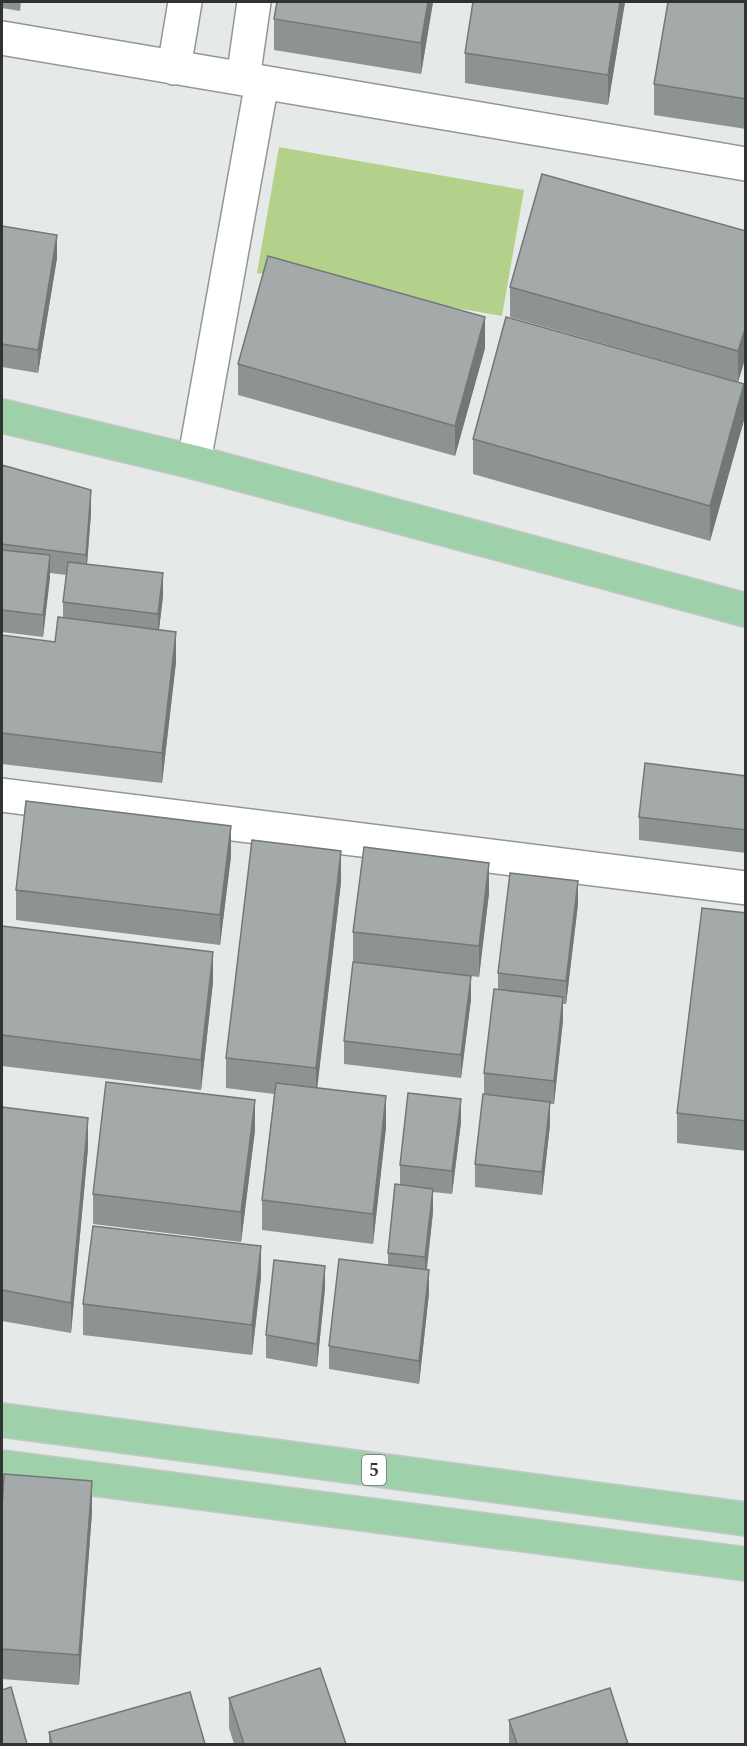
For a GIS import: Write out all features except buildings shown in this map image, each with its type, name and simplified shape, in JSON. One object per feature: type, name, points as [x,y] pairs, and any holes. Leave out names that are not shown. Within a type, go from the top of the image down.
[{"type":"main road","points":[[2,416],[194,462],[746,610]]},
{"type":"main road","name":"5","points":[[2,1420],[746,1519]]},
{"type":"main road","name":"5","points":[[2,1467],[746,1564]]},
{"type":"street","points":[[174,68],[185,2]]},
{"type":"street","points":[[194,462],[252,80],[254,2]]},
{"type":"street","points":[[2,38],[746,164]]},
{"type":"street","points":[[2,795],[746,888]]},
{"type":"green space","points":[[279,147],[524,190],[502,316],[257,273]]}]
